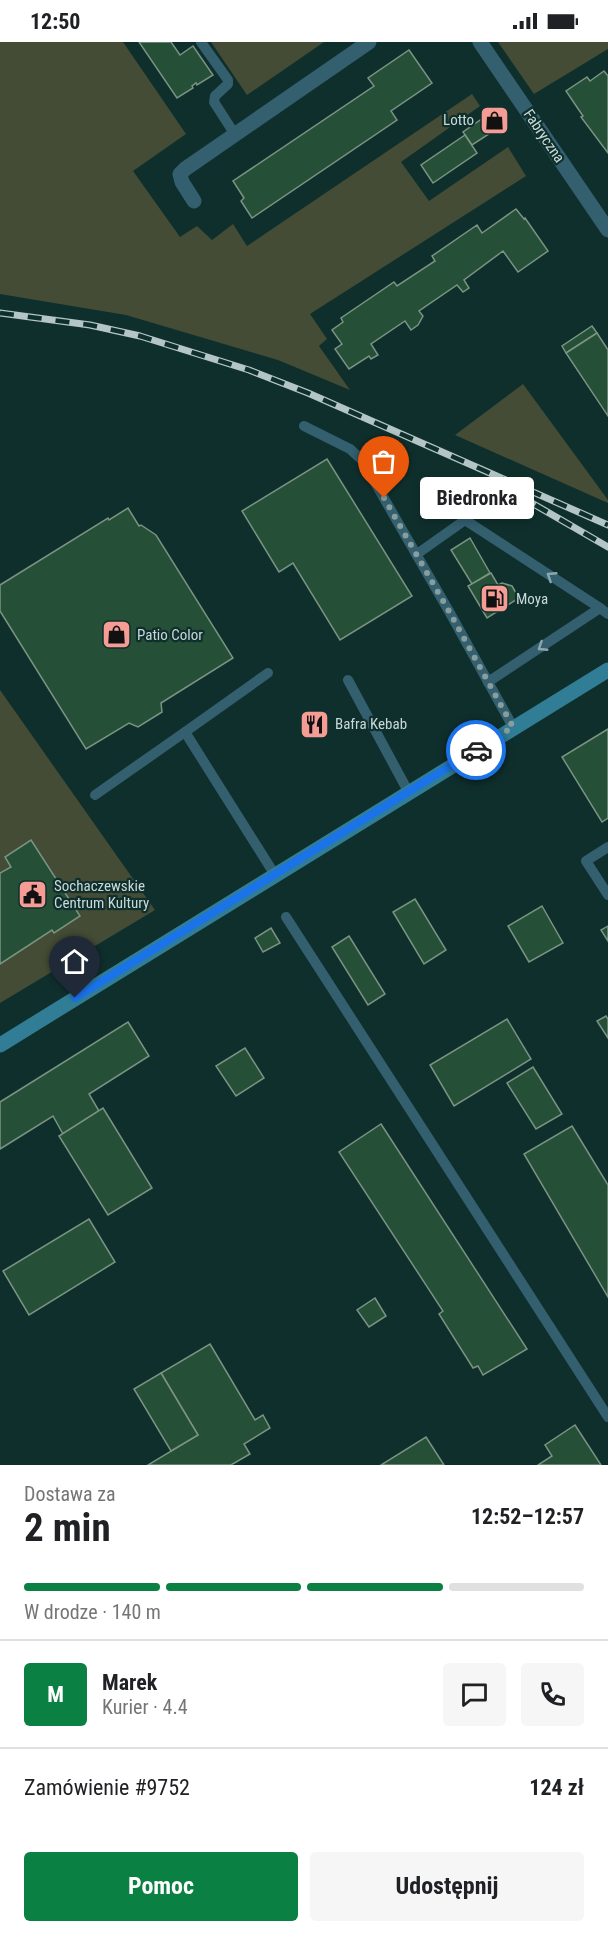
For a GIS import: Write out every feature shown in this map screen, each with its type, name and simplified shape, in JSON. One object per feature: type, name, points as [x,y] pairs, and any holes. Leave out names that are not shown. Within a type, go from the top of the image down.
[{"type":"main road","points":[[0,1045],[608,670]]},
{"type":"street","points":[[194,201],[182,182],[180,174],[185,169],[369,42]]},
{"type":"street","name":"Fabryczna","points":[[480,42],[608,230]]},
{"type":"lane","points":[[201,42],[228,80],[228,84],[215,96],[214,102],[234,133]]},
{"type":"lane","points":[[304,426],[357,454],[417,554],[513,727]]},
{"type":"lane","points":[[417,554],[465,520],[604,611],[488,682]]},
{"type":"lane","points":[[95,795],[268,674]]},
{"type":"lane","points":[[348,680],[409,792]]},
{"type":"lane","points":[[185,732],[275,875]]},
{"type":"lane","points":[[608,847],[586,861],[608,896]]},
{"type":"lane","points":[[286,917],[608,1417]]},
{"type":"green space","points":[[0,42],[123,42],[186,134],[133,171],[180,237],[197,226],[212,240],[233,224],[247,246],[472,94],[480,106],[401,162],[429,201],[508,147],[526,176],[310,314],[327,339],[319,346],[350,390],[278,360],[126,315],[0,294]]},
{"type":"green space","points":[[211,42],[324,42],[247,95]]},
{"type":"green space","points":[[498,42],[608,42],[608,49],[534,94]]},
{"type":"green space","points":[[523,384],[608,500],[608,503],[455,435]]},
{"type":"green space","points":[[0,690],[155,910],[0,1003]]},
{"type":"building","points":[[139,42],[171,42],[180,55],[193,46],[213,75],[197,85],[196,83],[192,86],[193,88],[177,98]]},
{"type":"building","points":[[409,50],[432,83],[391,111],[397,120],[252,218],[241,201],[244,198],[233,181],[374,86],[368,78]]},
{"type":"building","points":[[604,71],[608,76],[608,153],[581,117],[583,116],[566,91],[587,77],[590,81]]},
{"type":"building","points":[[486,116],[495,130],[472,145],[463,132]]},
{"type":"building","points":[[465,135],[477,153],[433,183],[421,165]]},
{"type":"building","points":[[516,209],[548,251],[518,272],[503,251],[464,280],[469,288],[463,292],[457,285],[419,311],[423,316],[418,325],[411,330],[405,321],[371,344],[378,355],[371,359],[369,356],[349,369],[335,349],[342,344],[332,330],[343,322],[341,318],[394,282],[397,286],[435,261],[432,256],[477,225],[482,233]]},
{"type":"building","points":[[592,326],[597,333],[566,353],[562,346]]},
{"type":"building","points":[[597,333],[608,350],[608,416],[566,353]]},
{"type":"building","points":[[327,459],[412,596],[340,640],[293,563],[279,572],[242,511]]},
{"type":"building","name":"Patio Color","points":[[128,508],[139,526],[141,525],[156,535],[233,658],[161,703],[162,712],[138,727],[129,723],[86,749],[0,611],[0,585]]},
{"type":"building","points":[[470,538],[490,573],[472,584],[451,550]]},
{"type":"building","points":[[491,573],[498,585],[502,583],[512,586],[519,598],[487,618],[468,586]]},
{"type":"building","points":[[608,729],[608,818],[602,822],[562,757]]},
{"type":"building","name":"Sochaczewskie Centrum Kultury","points":[[31,840],[80,916],[54,933],[52,930],[0,964],[0,873],[11,867],[5,857]]},
{"type":"building","points":[[415,899],[446,950],[424,964],[393,912]]},
{"type":"building","points":[[542,906],[563,943],[529,962],[508,926]]},
{"type":"building","points":[[608,926],[608,941],[601,930]]},
{"type":"building","points":[[271,928],[280,943],[263,952],[255,938]]},
{"type":"building","points":[[349,936],[385,994],[368,1005],[332,947]]},
{"type":"building","points":[[606,1016],[608,1019],[608,1038],[597,1021]]},
{"type":"building","points":[[507,1019],[531,1059],[454,1106],[430,1065]]},
{"type":"building","points":[[128,1022],[149,1056],[89,1094],[99,1111],[63,1134],[53,1116],[0,1149],[0,1102]]},
{"type":"building","points":[[245,1048],[264,1078],[236,1096],[216,1066]]},
{"type":"building","points":[[533,1067],[562,1114],[536,1129],[507,1083]]},
{"type":"building","points":[[103,1108],[152,1188],[108,1215],[59,1136]]},
{"type":"building","points":[[381,1124],[527,1349],[483,1375],[478,1366],[473,1368],[439,1314],[443,1311],[339,1152]]},
{"type":"building","points":[[572,1126],[608,1185],[608,1297],[524,1154]]},
{"type":"building","points":[[89,1219],[115,1262],[29,1315],[3,1271]]},
{"type":"building","points":[[375,1298],[386,1316],[369,1327],[357,1310]]},
{"type":"building","points":[[210,1344],[255,1420],[263,1415],[270,1428],[244,1444],[250,1454],[231,1465],[148,1465],[198,1435],[161,1373]]},
{"type":"building","points":[[161,1373],[198,1435],[171,1451],[134,1389]]},
{"type":"building","points":[[575,1425],[601,1465],[538,1465],[552,1456],[545,1445]]},
{"type":"building","points":[[426,1437],[444,1465],[381,1465]]},
{"type":"railway","points":[[0,313],[90,325],[140,336],[249,370],[308,393],[608,525]]},
{"type":"railway","points":[[511,491],[608,547]]},
{"type":"way so far","points":[[384,498],[513,727],[476,750]]},
{"type":"place","name":"Lotto","points":[[495,120]]},
{"type":"place","name":"Biedronka","points":[[384,498]]},
{"type":"place","name":"Moya","points":[[495,599]]},
{"type":"place","name":"Patio Color","points":[[116,635]]},
{"type":"place","name":"Bafra Kebab","points":[[314,724]]},
{"type":"place","name":"Sochaczewskie Centrum Kultury","points":[[33,895]]},
{"type":"route","points":[[75,998],[476,750]]}]
